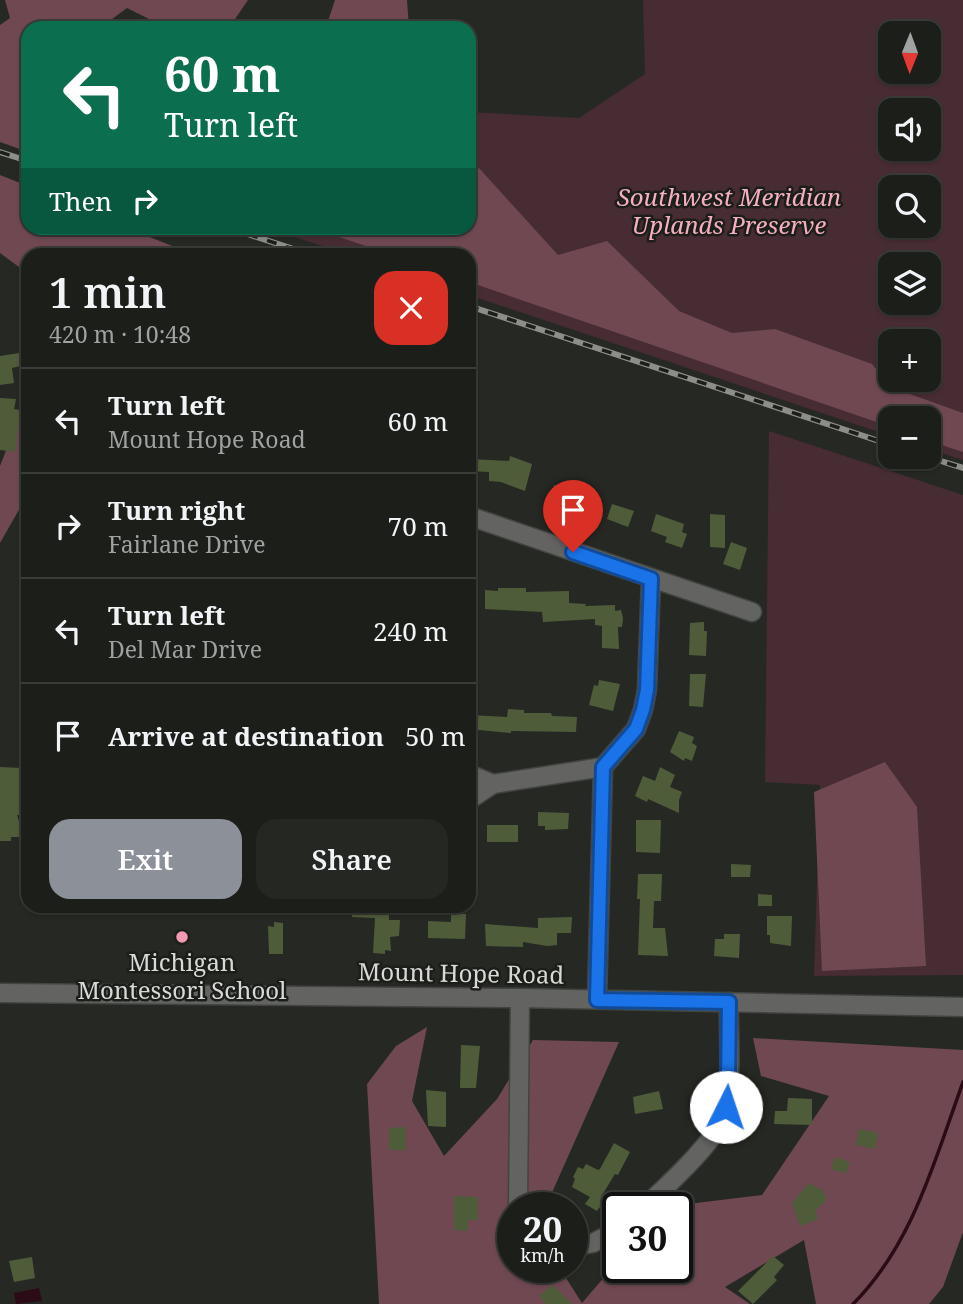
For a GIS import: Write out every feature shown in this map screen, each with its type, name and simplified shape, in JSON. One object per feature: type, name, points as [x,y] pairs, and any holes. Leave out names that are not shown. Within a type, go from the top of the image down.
[{"type":"street","points":[[476,518],[752,612]]},
{"type":"street","points":[[597,1000],[603,767],[636,729],[643,710],[647,690],[651,579]]},
{"type":"street","points":[[476,795],[493,784],[603,767]]},
{"type":"street","points":[[476,777],[493,784]]},
{"type":"street","name":"Mount Hope Road","points":[[0,993],[520,998],[963,1007]]},
{"type":"street","points":[[518,1192],[520,998]]},
{"type":"street","points":[[660,1192],[686,1166],[720,1124],[725,1111],[729,1002]]},
{"type":"green space","name":"Southwest Meridian Uplands Preserve","points":[[643,0],[963,0],[963,460],[941,453],[941,406],[878,406],[878,432],[476,297],[476,248],[329,248],[289,235],[476,235],[476,112],[579,118],[645,74]]},
{"type":"green space","points":[[769,431],[963,495],[963,975],[814,976],[820,785],[765,782]]},
{"type":"shaded area","points":[[5,0],[248,0],[234,21],[150,21],[127,8],[109,21],[21,21],[21,150],[0,142],[0,25],[10,18]]},
{"type":"shaded area","points":[[335,0],[407,0],[408,21],[328,21]]},
{"type":"shaded area","points":[[479,168],[558,255],[607,241],[679,311],[732,333],[775,329],[872,364],[878,372],[878,392],[904,392],[963,413],[963,452],[941,445],[941,406],[878,406],[878,423],[476,284],[476,248],[372,248],[333,235],[476,235],[476,169]]},
{"type":"shaded area","points":[[0,175],[21,183],[21,235],[145,235],[177,248],[21,248],[21,269],[0,253]]},
{"type":"shaded area","points":[[21,412],[21,506],[0,543],[0,466]]},
{"type":"shaded area","points":[[885,762],[917,807],[926,966],[822,971],[814,792]]},
{"type":"shaded area","points":[[427,1027],[412,1101],[444,1156],[497,1099],[533,1040],[619,1042],[552,1192],[497,1192],[497,1283],[569,1283],[582,1303],[602,1280],[602,1283],[693,1283],[693,1203],[762,1195],[829,1096],[761,1076],[753,1038],[963,1050],[963,1232],[943,1287],[929,1304],[816,1304],[804,1240],[725,1287],[750,1304],[379,1304],[367,1084],[396,1046]]},
{"type":"shaded area","points":[[39,1288],[42,1301],[16,1304],[14,1293]]},
{"type":"building","points":[[19,353],[20,366],[12,368],[14,383],[0,385],[0,356]]},
{"type":"building","points":[[0,398],[16,399],[14,409],[20,410],[15,452],[0,450]]},
{"type":"building","points":[[510,456],[532,464],[525,491],[501,482],[489,481],[489,472],[476,471],[476,459],[509,461]]},
{"type":"building","points":[[575,480],[586,483],[588,495],[583,512],[561,506],[562,503],[549,498],[554,485],[571,490]]},
{"type":"building","points":[[612,504],[634,511],[628,527],[607,519]]},
{"type":"building","points":[[656,514],[684,524],[682,532],[687,534],[682,548],[665,542],[667,537],[651,531]]},
{"type":"building","points":[[710,514],[725,515],[725,548],[710,547]]},
{"type":"building","points":[[731,542],[747,548],[740,570],[723,564]]},
{"type":"building","points":[[498,588],[526,588],[526,592],[569,591],[569,603],[586,604],[585,606],[615,605],[615,611],[621,610],[623,618],[622,627],[618,627],[619,649],[602,648],[602,626],[595,625],[595,619],[543,622],[542,612],[485,609],[485,590],[498,591]]},
{"type":"building","points":[[704,622],[704,631],[707,631],[706,656],[689,655],[690,623]]},
{"type":"building","points":[[690,674],[706,674],[703,707],[689,706]]},
{"type":"building","points":[[599,680],[620,684],[613,711],[589,705],[594,685],[598,686]]},
{"type":"building","points":[[508,709],[524,710],[524,713],[577,717],[576,732],[511,733],[476,730],[476,715],[507,717]]},
{"type":"building","points":[[679,731],[694,737],[692,743],[697,746],[692,761],[685,758],[684,761],[670,752]]},
{"type":"building","points":[[0,767],[21,768],[21,816],[17,815],[21,837],[0,841]]},
{"type":"building","points":[[660,767],[675,775],[670,787],[682,792],[679,813],[635,796],[643,776],[655,781]]},
{"type":"building","points":[[538,812],[569,813],[568,829],[545,830],[545,826],[538,826]]},
{"type":"building","points":[[636,820],[661,820],[660,853],[636,852]]},
{"type":"building","points":[[487,825],[518,825],[518,842],[487,842]]},
{"type":"building","points":[[731,864],[751,865],[750,877],[731,877]]},
{"type":"building","points":[[638,874],[662,874],[661,901],[654,901],[653,928],[665,928],[668,956],[638,955]]},
{"type":"building","points":[[758,894],[772,895],[772,906],[758,906]]},
{"type":"building","points":[[352,913],[389,913],[389,920],[400,920],[399,936],[390,937],[391,951],[385,950],[385,954],[373,953],[375,918],[352,917]]},
{"type":"building","points":[[451,914],[466,914],[465,939],[428,938],[428,921],[451,922]]},
{"type":"building","points":[[767,916],[792,916],[791,946],[770,943]]},
{"type":"building","points":[[572,917],[571,933],[557,933],[557,945],[523,942],[523,947],[486,946],[485,924],[538,928],[538,918]]},
{"type":"building","points":[[274,922],[283,923],[283,954],[269,954],[268,926],[274,927]]},
{"type":"building","points":[[724,934],[740,934],[739,958],[714,956],[715,939],[724,939]]},
{"type":"building","points":[[461,1045],[480,1046],[476,1088],[460,1088]]},
{"type":"building","points":[[426,1090],[446,1092],[446,1127],[428,1126]]},
{"type":"building","points":[[659,1091],[663,1109],[635,1114],[633,1097]]},
{"type":"building","points":[[788,1098],[812,1099],[812,1125],[774,1124],[775,1111],[787,1111]]},
{"type":"building","points":[[406,1127],[406,1150],[389,1150],[389,1128]]},
{"type":"building","points":[[859,1129],[878,1133],[875,1149],[856,1145]]},
{"type":"building","points":[[614,1143],[630,1152],[618,1175],[615,1174],[602,1192],[602,1204],[597,1211],[588,1206],[588,1192],[572,1187],[578,1167],[583,1169],[586,1164],[600,1169]]},
{"type":"building","points":[[835,1157],[850,1162],[846,1173],[831,1169]]},
{"type":"building","points":[[809,1183],[824,1191],[823,1194],[827,1196],[815,1211],[818,1219],[800,1226],[792,1203]]},
{"type":"building","points":[[454,1196],[478,1197],[478,1220],[468,1220],[468,1231],[454,1230]]},
{"type":"building","points":[[773,1256],[784,1265],[774,1277],[777,1280],[753,1304],[738,1291]]},
{"type":"building","points":[[32,1257],[35,1278],[14,1282],[9,1261]]},
{"type":"building","points":[[553,1285],[572,1304],[546,1304],[539,1296]]},
{"type":"waterway","points":[[853,1304],[892,1255],[907,1228],[932,1170],[963,1082]]},
{"type":"railway","points":[[0,152],[21,159]]},
{"type":"railway","points":[[250,235],[290,248]]},
{"type":"railway","points":[[476,308],[878,441]]},
{"type":"railway","points":[[941,461],[963,468]]},
{"type":"place","name":"Michigan Montessori School","points":[[182,937]]},
{"type":"route","points":[[573,552],[651,579],[647,690],[643,710],[636,729],[603,767],[597,1000],[729,1002],[726,1107]]}]
